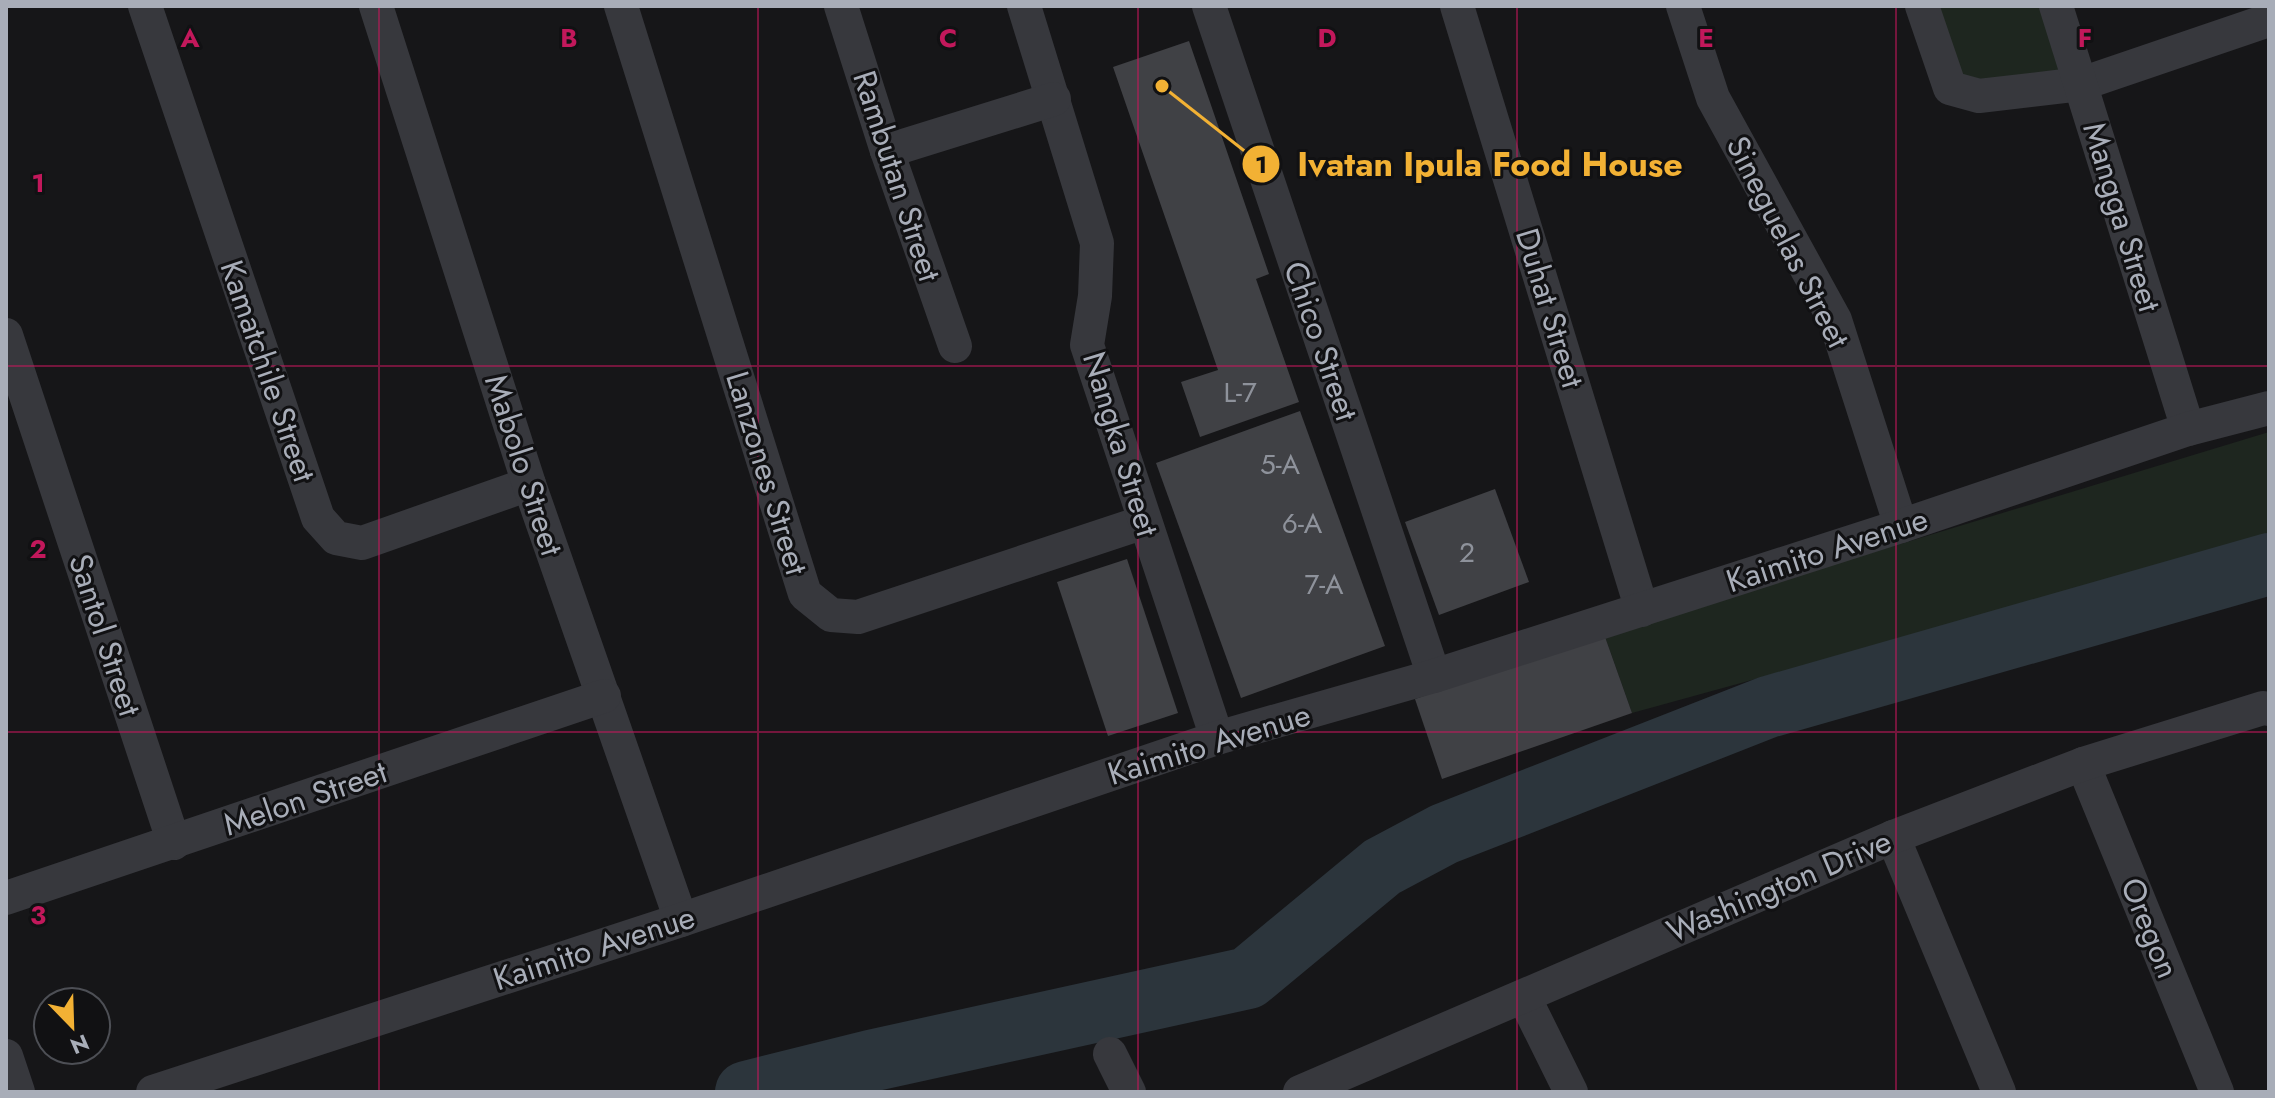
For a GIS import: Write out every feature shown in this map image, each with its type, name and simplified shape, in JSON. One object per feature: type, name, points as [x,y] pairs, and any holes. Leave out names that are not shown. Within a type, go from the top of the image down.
[{"type":"street","name":"Kamatchile Street","points":[[145,6],[318,518],[336,538],[362,543],[529,484]]},
{"type":"street","name":"Mabolo Street","points":[[376,6],[529,484],[681,920]]},
{"type":"street","name":"Lanzones Street","points":[[621,6],[805,594],[831,615],[858,617],[1144,522]]},
{"type":"street","name":"Rambutan Street","points":[[841,6],[887,151],[955,346]]},
{"type":"street","name":"Nangka Street","points":[[1024,6],[1097,243],[1095,296],[1087,345],[1217,738]]},
{"type":"street","name":"Chico Street","points":[[1209,6],[1434,676]]},
{"type":"street","name":"Duhat Street","points":[[1457,6],[1642,610]]},
{"type":"street","name":"Sineguelas Street","points":[[1683,6],[1713,98],[1835,320],[1901,526]]},
{"type":"street","points":[[1922,6],[1950,88],[1979,96],[2081,84],[2269,20]]},
{"type":"street","name":"Mangga Street","points":[[2056,6],[2188,429]]},
{"type":"street","points":[[887,151],[1054,99]]},
{"type":"street","name":"Santol Street","points":[[6,335],[174,843]]},
{"type":"street","name":"Kaimito Avenue","points":[[153,1092],[681,920],[1217,738],[1434,676],[1901,526],[2188,429],[2269,408]]},
{"type":"street","name":"Melon Street","points":[[6,898],[604,696]]},
{"type":"street","name":"Washington Drive","points":[[1300,1092],[1349,1083],[1524,997],[1893,837],[2083,764],[2263,708],[2269,709]]},
{"type":"street","name":"Oregon","points":[[2083,764],[2217,1092]]},
{"type":"street","points":[[1893,837],[1999,1092]]},
{"type":"street","points":[[1524,997],[1571,1092]]},
{"type":"street","points":[[1110,1054],[1129,1092]]},
{"type":"street","points":[[6,1056],[18,1092]]},
{"type":"shaded area","points":[[1930,6],[2049,6],[2071,75],[1976,87],[1954,78]]},
{"type":"shaded area","points":[[2269,432],[2269,538],[1632,713],[1604,634]]},
{"type":"building","points":[[1189,41],[1269,274],[1256,279],[1299,402],[1200,437],[1181,382],[1218,370],[1113,67]]},
{"type":"building","points":[[1300,411],[1385,646],[1241,698],[1156,463]]},
{"type":"building","points":[[1495,489],[1529,582],[1439,615],[1405,522]]},
{"type":"building","points":[[1127,559],[1178,713],[1108,736],[1057,582]]},
{"type":"building","points":[[1604,634],[1632,713],[1442,779],[1415,699]]},
{"type":"waterway","points":[[746,1092],[870,1061],[1248,978],[1382,867],[1444,834],[1768,707],[2269,564]]},
{"type":"place","name":"Ivatan Ipula Food House","points":[[1162,86]]}]
